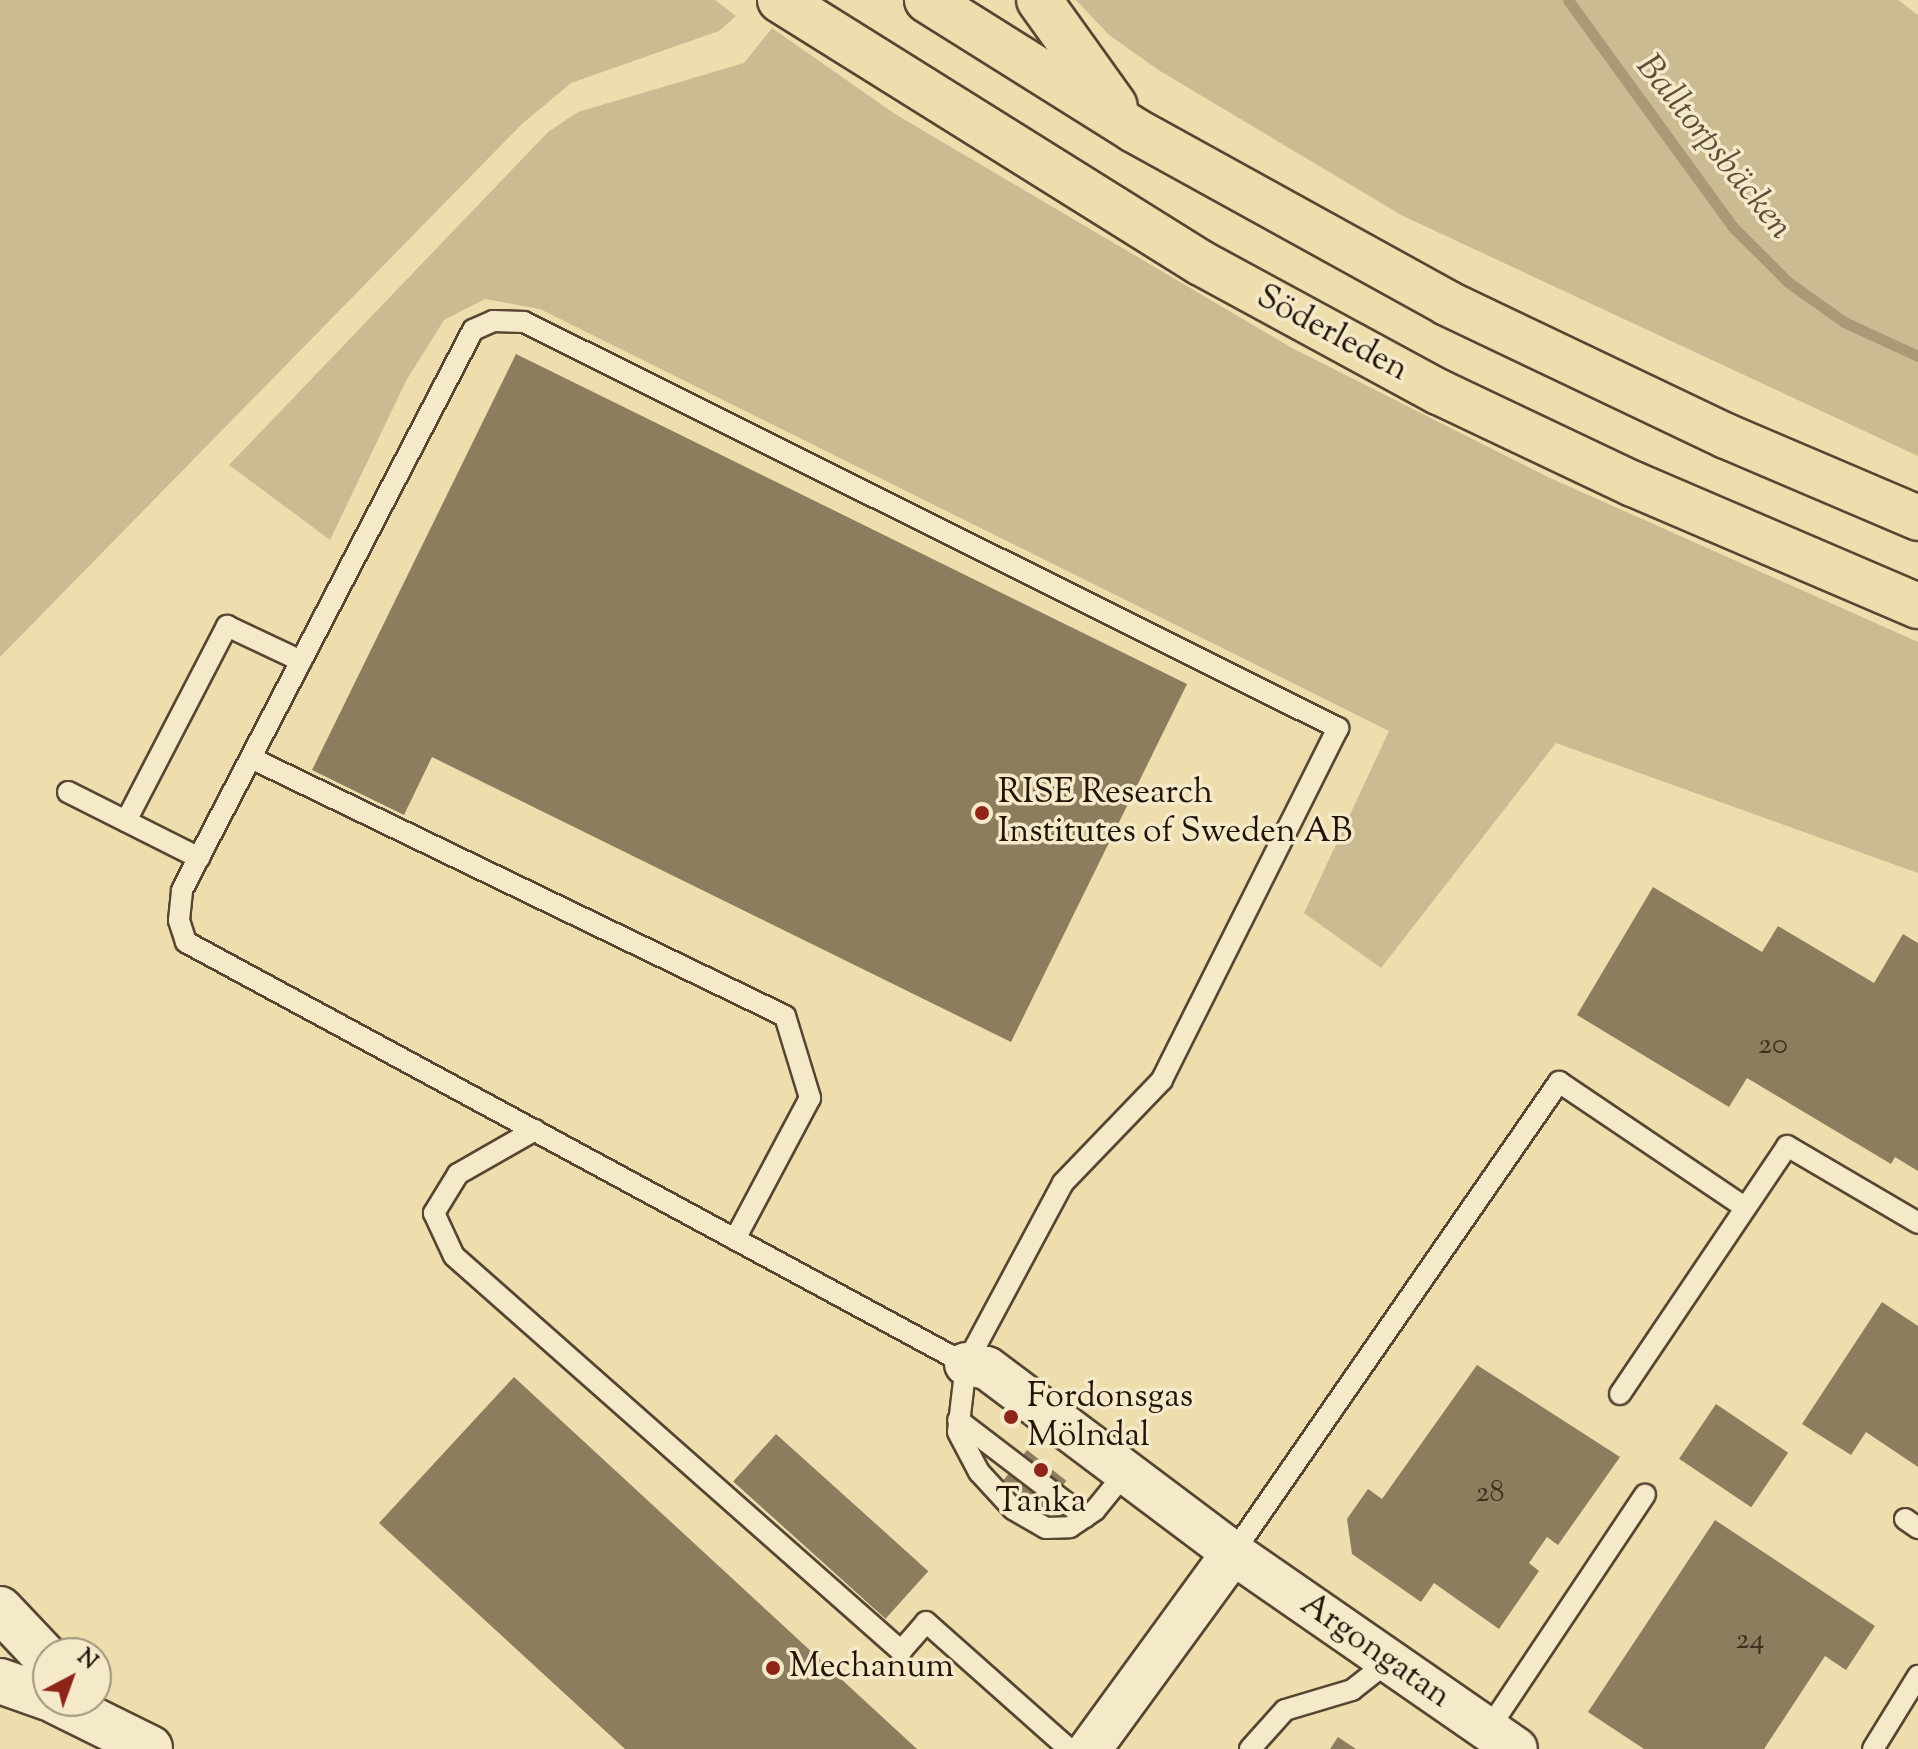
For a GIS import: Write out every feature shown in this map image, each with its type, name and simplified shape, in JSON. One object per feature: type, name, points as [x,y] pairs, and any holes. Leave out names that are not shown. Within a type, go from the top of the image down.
[{"type":"highway","name":"Söderleden","points":[[780,0],[1201,263],[1439,392],[1633,484],[1918,606]]},
{"type":"highway","points":[[927,0],[1134,130],[1447,303],[1726,436],[1918,518]]},
{"type":"highway","points":[[1039,0],[1134,130]]},
{"type":"street","name":"Argongatan","points":[[966,1364],[987,1368],[1233,1553],[1502,1740]]},
{"type":"street","points":[[1090,1749],[1233,1553]]},
{"type":"street","points":[[0,1609],[32,1643]]},
{"type":"street","points":[[0,1681],[32,1692]]},
{"type":"street","points":[[112,1716],[151,1749]]},
{"type":"street","points":[[87,1717],[151,1749]]},
{"type":"lane","points":[[966,1364],[186,942],[179,920],[182,890],[473,330],[493,321],[524,322],[1338,728],[1162,1080],[1063,1183],[966,1364],[958,1420],[979,1472],[1013,1509],[1046,1528],[1070,1527],[1085,1517],[1126,1472]]},
{"type":"lane","points":[[126,821],[227,626],[301,661]]},
{"type":"lane","points":[[251,758],[785,1016],[810,1098],[735,1239]]},
{"type":"lane","points":[[68,792],[199,858]]},
{"type":"lane","points":[[1233,1553],[1559,1082],[1744,1207]]},
{"type":"lane","points":[[535,1130],[458,1174],[434,1213],[454,1256],[901,1651],[926,1622],[1069,1749]]},
{"type":"lane","points":[[1620,1394],[1787,1146],[1918,1223]]},
{"type":"lane","points":[[958,1420],[1085,1517]]},
{"type":"lane","points":[[1502,1740],[1645,1495]]},
{"type":"lane","points":[[1250,1749],[1285,1710],[1352,1690],[1389,1661]]},
{"type":"lane","points":[[1873,1749],[1918,1676]]},
{"type":"shaded area","points":[[0,0],[715,0],[736,16],[719,31],[571,83],[522,124],[0,657]]},
{"type":"shaded area","points":[[1076,0],[1898,0],[1918,15],[1918,456],[1403,216],[1160,71],[1109,35]]},
{"type":"shaded area","points":[[772,28],[895,114],[1292,348],[1550,478],[1918,642],[1918,873],[1556,743],[1381,968],[1304,913],[1389,731],[540,309],[485,299],[444,320],[406,381],[330,540],[229,465],[548,132],[578,112],[744,63]]},
{"type":"building","points":[[516,354],[1187,684],[1011,1042],[432,757],[404,815],[312,770]]},
{"type":"building","points":[[1653,887],[1762,952],[1778,926],[1874,983],[1903,934],[1918,943],[1918,1171],[1895,1157],[1891,1164],[1747,1078],[1729,1107],[1577,1015]]},
{"type":"building","points":[[1882,1302],[1918,1326],[1918,1467],[1866,1432],[1851,1455],[1802,1424]]},
{"type":"building","points":[[1477,1365],[1620,1457],[1558,1545],[1547,1537],[1529,1563],[1539,1571],[1499,1629],[1434,1583],[1421,1602],[1352,1554],[1347,1519],[1368,1489],[1382,1499]]},
{"type":"building","points":[[514,1377],[917,1749],[625,1749],[379,1523]]},
{"type":"building","points":[[1716,1404],[1788,1453],[1751,1507],[1679,1459]]},
{"type":"building","points":[[776,1434],[928,1571],[886,1619],[733,1482]]},
{"type":"building","points":[[1027,1450],[1066,1481],[1043,1511],[1004,1480]]},
{"type":"building","points":[[1715,1520],[1875,1626],[1846,1670],[1825,1656],[1764,1749],[1644,1749],[1588,1712]]},
{"type":"building","points":[[1338,1737],[1356,1749],[1330,1749]]},
{"type":"waterway","name":"Balltorpsbäcken","points":[[1568,0],[1732,226],[1788,282],[1844,322],[1918,356]]},
{"type":"place","name":"RISE Research Institutes of Sweden AB","points":[[982,813]]},
{"type":"place","name":"Fordonsgas Mölndal","points":[[1011,1417]]},
{"type":"place","name":"Tanka","points":[[1041,1470]]},
{"type":"place","name":"Mechanum","points":[[773,1668]]}]
